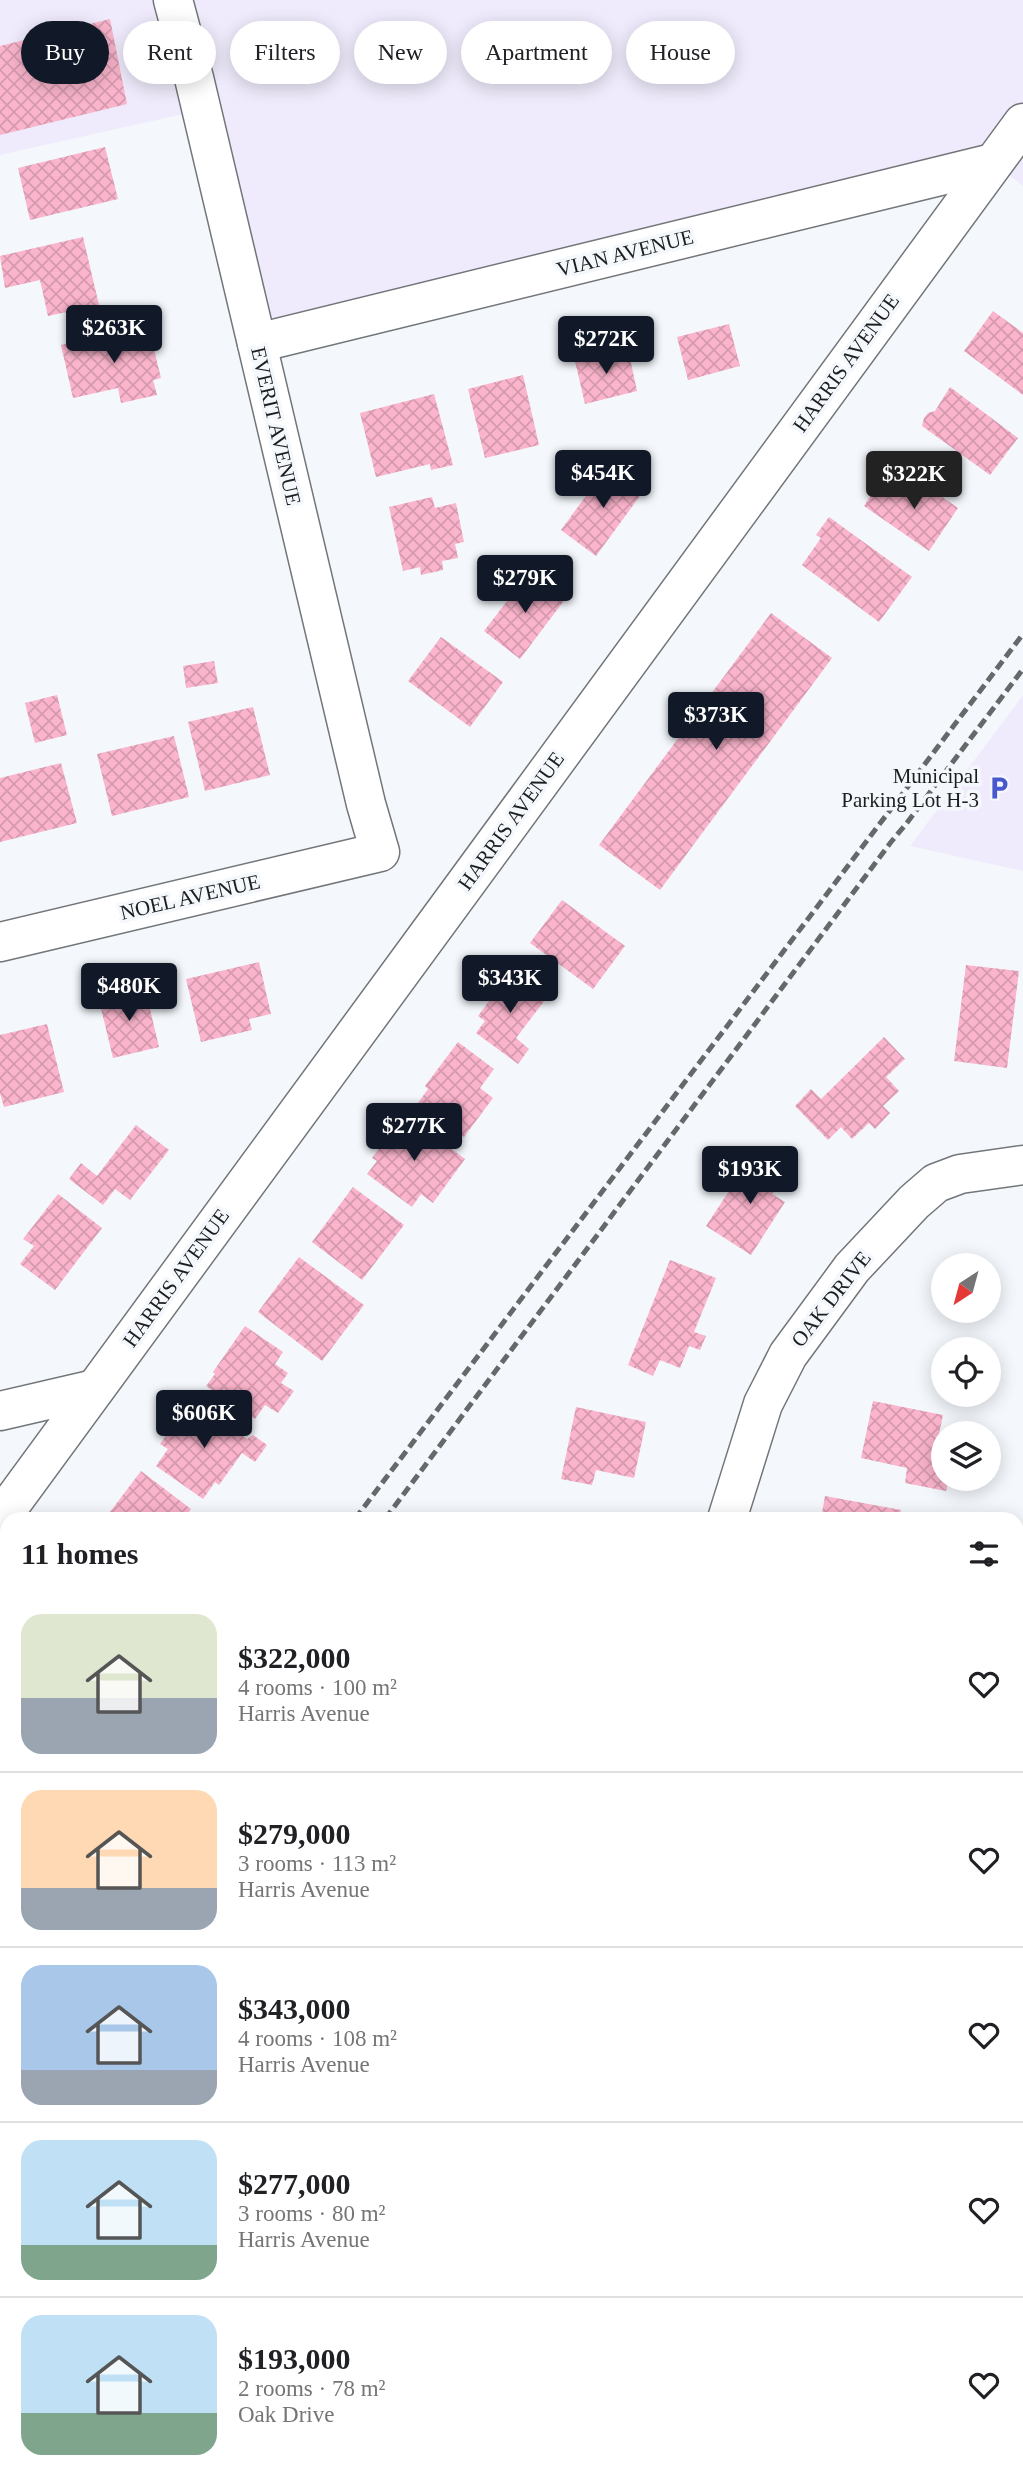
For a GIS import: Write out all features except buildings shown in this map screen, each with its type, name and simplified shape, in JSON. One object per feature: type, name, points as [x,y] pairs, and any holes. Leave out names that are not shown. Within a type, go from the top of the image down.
[{"type":"street","name":"EVERIT AVENUE","points":[[173,0],[197,90],[366,804],[380,852]]},
{"type":"street","name":"HARRIS AVENUE","points":[[5,1512],[1023,123]]},
{"type":"street","name":"VIAN AVENUE","points":[[257,343],[993,163]]},
{"type":"street","name":"NOEL AVENUE","points":[[0,942],[380,852]]},
{"type":"street","name":"OAK DRIVE","points":[[729,1512],[763,1404],[788,1355],[852,1268],[914,1202],[936,1183],[960,1174],[1023,1165]]},
{"type":"street","points":[[0,1412],[95,1389]]},
{"type":"shaded area","points":[[0,0],[1023,0],[1023,186],[1004,171],[243,347],[188,113],[0,155]]},
{"type":"shaded area","name":"Municipal Parking Lot H-3","points":[[1023,695],[1023,871],[910,846]]},
{"type":"railway","points":[[360,1512],[1023,634]]},
{"type":"railway","points":[[390,1512],[1023,669]]},
{"type":"place","name":"Municipal Parking Lot H-3","points":[[999,788]]}]
